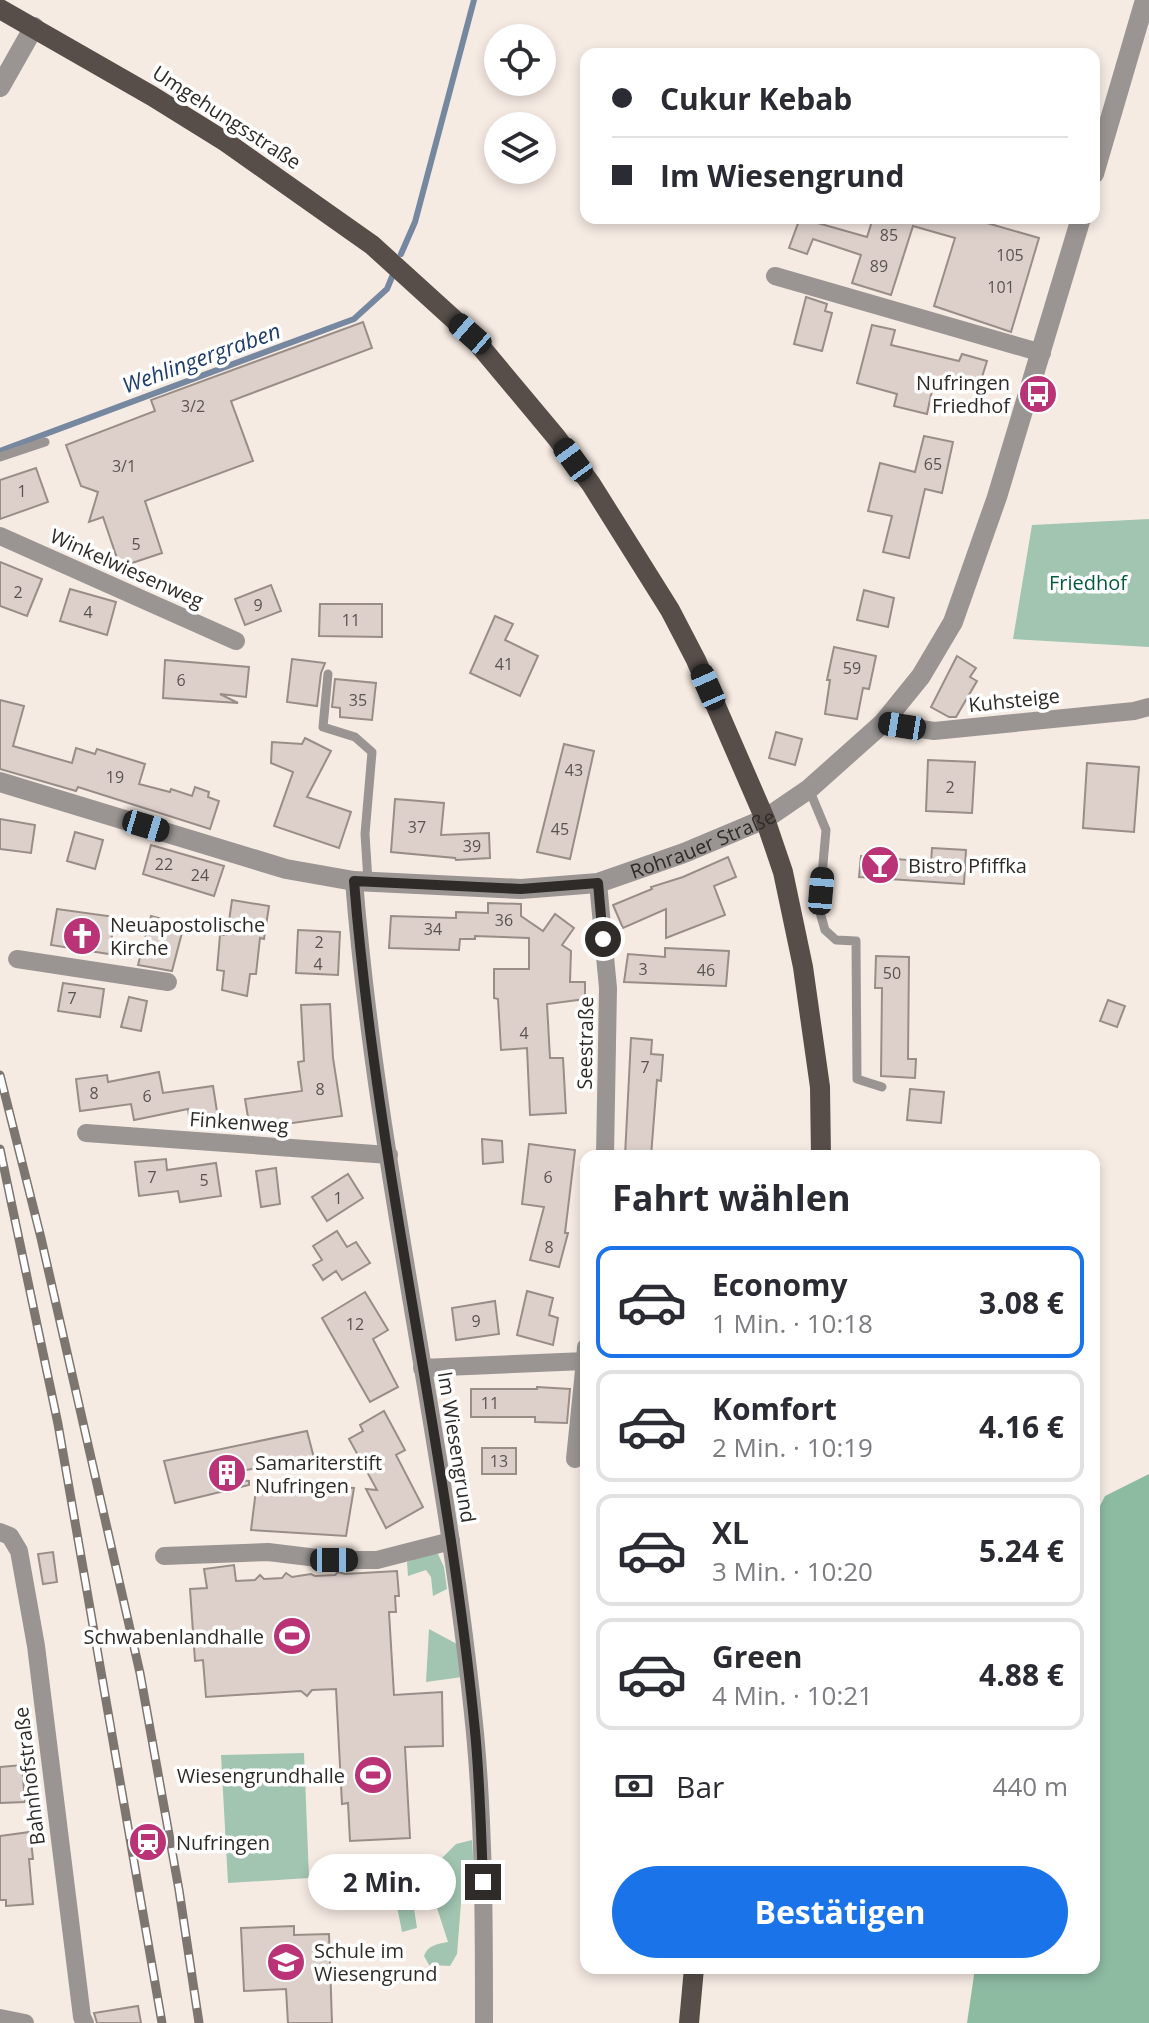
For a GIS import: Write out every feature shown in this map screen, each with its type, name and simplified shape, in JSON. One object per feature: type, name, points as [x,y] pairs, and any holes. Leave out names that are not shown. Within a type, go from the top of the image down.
[{"type":"main road","name":"Umgehungsstraße","points":[[0,9],[226,142],[372,245],[470,334],[591,484],[670,610],[696,660],[765,819],[783,872],[803,967],[820,1087],[821,1150]]},
{"type":"main road","points":[[689,2023],[693,1974]]},
{"type":"street","points":[[1100,154],[1145,0]]},
{"type":"street","points":[[0,87],[34,27]]},
{"type":"street","name":"Rohrauer Straße","points":[[0,782],[286,869],[361,881],[521,889],[598,883],[684,853],[765,819],[809,789],[883,723],[921,676],[953,622],[997,497],[1079,224]]},
{"type":"street","points":[[775,276],[1042,353]]},
{"type":"street","name":"Winkelwiesenweg","points":[[0,536],[236,641]]},
{"type":"street","name":"Kuhsteige","points":[[883,723],[934,731],[1149,707]]},
{"type":"street","name":"Im Wiesengrund","points":[[361,881],[365,993],[451,1541],[475,1732],[485,1909],[484,2023]]},
{"type":"street","name":"Seestraße","points":[[598,883],[608,988],[605,1150]]},
{"type":"street","points":[[17,959],[168,982]]},
{"type":"street","name":"Finkenweg","points":[[86,1133],[389,1155]]},
{"type":"street","points":[[422,1368],[580,1354]]},
{"type":"street","points":[[575,1459],[580,1406]]},
{"type":"street","name":"Bahnhofstraße","points":[[0,1532],[10,1536],[19,1551],[36,1646],[79,2021]]},
{"type":"street","points":[[164,1556],[268,1552],[334,1560],[377,1560],[451,1541]]},
{"type":"street","points":[[0,2018],[25,2023]]},
{"type":"lane","points":[[0,457],[45,442]]},
{"type":"lane","points":[[328,674],[323,727],[355,737],[372,752],[361,881]]},
{"type":"lane","points":[[809,789],[826,830],[819,909],[825,930],[836,940],[856,941],[857,1079],[882,1087]]},
{"type":"green space","name":"Friedhof","points":[[1149,519],[1149,647],[1013,639],[1032,525]]},
{"type":"green space","points":[[1149,1474],[1149,2023],[967,2023],[974,1974],[1100,1974],[1100,1506],[1105,1496]]},
{"type":"green space","points":[[430,1553],[438,1554],[444,1567],[447,1589],[433,1596],[431,1577],[426,1570],[408,1576],[407,1562]]},
{"type":"green space","points":[[429,1629],[457,1644],[462,1677],[426,1682]]},
{"type":"green space","points":[[304,1753],[309,1878],[228,1883],[221,1755]]},
{"type":"green space","points":[[472,1840],[475,1886],[462,1890],[457,1954],[450,1966],[429,1965],[424,1956],[428,1949],[448,1942],[426,1874],[456,1844]]},
{"type":"green space","points":[[409,1878],[423,1892],[413,1902],[417,1928],[402,1932],[394,1891]]},
{"type":"building","points":[[798,224],[821,224],[867,237],[871,224],[990,224],[1039,238],[1011,332],[934,306],[955,238],[913,226],[891,295],[852,283],[861,255],[813,239],[807,254],[789,248]]},
{"type":"building","points":[[806,297],[827,304],[825,311],[832,313],[822,351],[794,344]]},
{"type":"building","points":[[363,322],[372,348],[231,401],[253,461],[145,501],[162,553],[120,567],[103,517],[89,522],[98,492],[81,486],[66,445],[155,411],[151,400]]},
{"type":"building","points":[[872,325],[895,330],[891,345],[959,361],[962,354],[987,361],[977,393],[934,381],[927,414],[894,406],[897,394],[857,383]]},
{"type":"building","points":[[924,436],[953,442],[942,493],[925,489],[909,558],[883,552],[892,516],[868,511],[880,463],[915,472]]},
{"type":"building","points":[[36,468],[48,502],[0,519],[0,480]]},
{"type":"building","points":[[0,562],[42,579],[27,616],[0,606]]},
{"type":"building","points":[[271,585],[281,611],[245,625],[235,599]]},
{"type":"building","points":[[70,589],[116,602],[107,635],[60,621]]},
{"type":"building","points":[[864,590],[894,598],[888,627],[857,620]]},
{"type":"building","points":[[320,604],[382,604],[382,637],[319,636]]},
{"type":"building","points":[[495,616],[513,624],[505,640],[538,656],[520,696],[470,673]]},
{"type":"building","points":[[834,647],[876,656],[869,689],[863,688],[857,719],[825,714],[830,680],[827,680]]},
{"type":"building","points":[[957,656],[976,668],[970,677],[977,681],[956,717],[949,717],[931,707]]},
{"type":"building","points":[[292,659],[325,663],[317,706],[287,702]]},
{"type":"building","points":[[165,660],[249,667],[246,697],[220,694],[238,703],[163,698]]},
{"type":"building","points":[[335,679],[376,683],[372,720],[340,717],[340,708],[332,707]]},
{"type":"building","points":[[0,700],[24,706],[13,746],[72,763],[76,748],[95,754],[97,749],[145,764],[139,784],[192,796],[195,787],[209,792],[208,797],[219,801],[210,829],[78,787],[76,791],[0,769]]},
{"type":"building","points":[[776,732],[802,739],[795,765],[769,758]]},
{"type":"building","points":[[305,738],[331,751],[307,797],[351,812],[339,848],[274,826],[293,772],[271,763],[272,742],[302,744]]},
{"type":"building","points":[[564,744],[594,751],[570,859],[537,852]]},
{"type":"building","points":[[928,760],[975,762],[972,813],[926,811]]},
{"type":"building","points":[[1087,763],[1139,767],[1134,832],[1083,828]]},
{"type":"building","points":[[395,799],[444,803],[441,835],[489,833],[490,858],[456,860],[391,852]]},
{"type":"building","points":[[0,819],[35,825],[31,853],[0,849]]},
{"type":"building","points":[[75,832],[103,840],[95,869],[67,861]]},
{"type":"building","points":[[151,845],[224,866],[214,896],[143,874]]},
{"type":"building","points":[[932,848],[966,850],[964,884],[859,877],[861,856],[931,862]]},
{"type":"building","points":[[728,857],[736,877],[714,886],[725,915],[666,938],[666,909],[623,928],[613,905]]},
{"type":"building","points":[[232,900],[269,906],[264,939],[260,938],[256,974],[250,974],[247,996],[222,990],[224,971],[217,970],[220,935],[227,935]]},
{"type":"building","points":[[488,903],[521,904],[521,916],[543,931],[555,914],[574,928],[562,945],[571,951],[570,982],[585,982],[585,999],[547,1004],[550,1058],[563,1058],[566,1113],[530,1115],[527,1048],[501,1050],[498,999],[494,998],[494,969],[529,969],[529,938],[475,936],[475,939],[460,939],[459,950],[389,948],[391,916],[456,918],[456,912],[488,913]]},
{"type":"building","name":"Neuapostolische Kirche","points":[[57,909],[115,917],[109,954],[51,945]]},
{"type":"building","points":[[151,916],[184,925],[172,971],[138,965]]},
{"type":"building","points":[[298,930],[340,932],[338,975],[296,973]]},
{"type":"building","points":[[665,948],[729,951],[726,986],[624,982],[628,954],[665,957]]},
{"type":"building","points":[[876,956],[909,957],[908,1059],[916,1059],[915,1078],[881,1076],[882,988],[875,988]]},
{"type":"building","points":[[63,983],[104,989],[100,1017],[58,1011]]},
{"type":"building","points":[[129,997],[147,1001],[141,1031],[121,1027]]},
{"type":"building","points":[[1108,1000],[1125,1006],[1117,1027],[1100,1021]]},
{"type":"building","points":[[330,1004],[333,1058],[342,1116],[250,1129],[245,1099],[302,1091],[298,1062],[304,1061],[301,1005]]},
{"type":"building","points":[[631,1038],[652,1040],[651,1054],[663,1055],[661,1081],[657,1080],[651,1150],[625,1150]]},
{"type":"building","points":[[159,1072],[163,1093],[213,1086],[218,1118],[190,1123],[188,1109],[134,1120],[131,1104],[80,1111],[76,1079],[107,1075],[108,1082]]},
{"type":"building","points":[[910,1089],[944,1092],[941,1123],[907,1120]]},
{"type":"building","points":[[482,1139],[502,1141],[503,1162],[483,1164]]},
{"type":"building","points":[[529,1144],[575,1150],[565,1233],[568,1233],[559,1267],[530,1260],[544,1207],[522,1204]]},
{"type":"building","points":[[166,1159],[167,1170],[216,1163],[221,1196],[180,1202],[178,1191],[139,1196],[135,1162]]},
{"type":"building","points":[[276,1168],[280,1204],[261,1207],[256,1171]]},
{"type":"building","points":[[348,1174],[363,1198],[327,1221],[312,1197]]},
{"type":"building","points":[[337,1231],[347,1247],[356,1242],[370,1263],[342,1280],[336,1271],[323,1280],[313,1265],[322,1260],[313,1246]]},
{"type":"building","points":[[527,1291],[553,1298],[549,1315],[558,1318],[553,1345],[517,1335]]},
{"type":"building","points":[[365,1292],[388,1330],[373,1339],[398,1387],[370,1402],[322,1318]]},
{"type":"building","points":[[495,1301],[499,1334],[456,1340],[452,1308]]},
{"type":"building","points":[[471,1389],[570,1389],[567,1423],[535,1422],[535,1417],[471,1417]]},
{"type":"building","points":[[384,1411],[405,1450],[396,1455],[423,1507],[386,1528],[366,1489],[377,1490],[349,1439],[363,1431],[360,1425]]},
{"type":"building","points":[[307,1431],[314,1458],[218,1475],[218,1479],[249,1481],[249,1485],[175,1503],[164,1461]]},
{"type":"building","points":[[482,1448],[516,1448],[516,1474],[482,1474]]},
{"type":"building","points":[[257,1482],[354,1488],[346,1536],[251,1530]]},
{"type":"building","points":[[53,1552],[57,1582],[43,1584],[38,1554]]},
{"type":"building","name":"Schwabenlandhalle","points":[[234,1565],[236,1581],[255,1580],[260,1575],[264,1579],[282,1578],[286,1573],[292,1577],[397,1571],[399,1596],[395,1596],[396,1612],[389,1612],[394,1695],[442,1692],[443,1746],[405,1747],[410,1838],[350,1841],[348,1803],[342,1804],[336,1689],[312,1690],[307,1696],[301,1691],[206,1697],[203,1660],[195,1661],[190,1589],[207,1588],[204,1569]]},
{"type":"building","points":[[22,1765],[25,1802],[0,1803],[0,1767]]},
{"type":"building","points":[[30,1832],[33,1904],[6,1906],[6,1900],[0,1900],[0,1836]]},
{"type":"building","name":"Schule im Wiesengrund","points":[[294,1926],[294,1935],[329,1934],[332,2023],[288,2023],[286,1989],[244,1991],[241,1928]]},
{"type":"building","points":[[138,2006],[141,2023],[97,2023],[94,2013]]},
{"type":"waterway","name":"Wehlingergraben","points":[[401,254],[415,222],[474,0]]},
{"type":"waterway","name":"Wehlingergraben","points":[[0,451],[354,319],[387,289],[394,272]]},
{"type":"railway","points":[[0,1075],[41,1238],[140,1673],[199,2023]]},
{"type":"railway","points":[[0,1149],[58,1424],[162,2023]]},
{"type":"place","name":"Nufringen Friedhof","points":[[1038,394]]},
{"type":"place","name":"Bistro Pfiffka","points":[[880,865]]},
{"type":"place","name":"Neuapostolische Kirche","points":[[82,936]]},
{"type":"place","name":"Samariterstift Nufringen","points":[[227,1473]]},
{"type":"place","name":"Schwabenlandhalle","points":[[292,1636]]},
{"type":"place","name":"Wiesengrundhalle","points":[[373,1775]]},
{"type":"place","name":"Nufringen","points":[[148,1842]]},
{"type":"place","name":"Schule im Wiesengrund","points":[[286,1962]]},
{"type":"route","points":[[483,1882],[475,1732],[459,1602],[365,993],[354,881],[521,889],[598,883],[603,939]]}]
